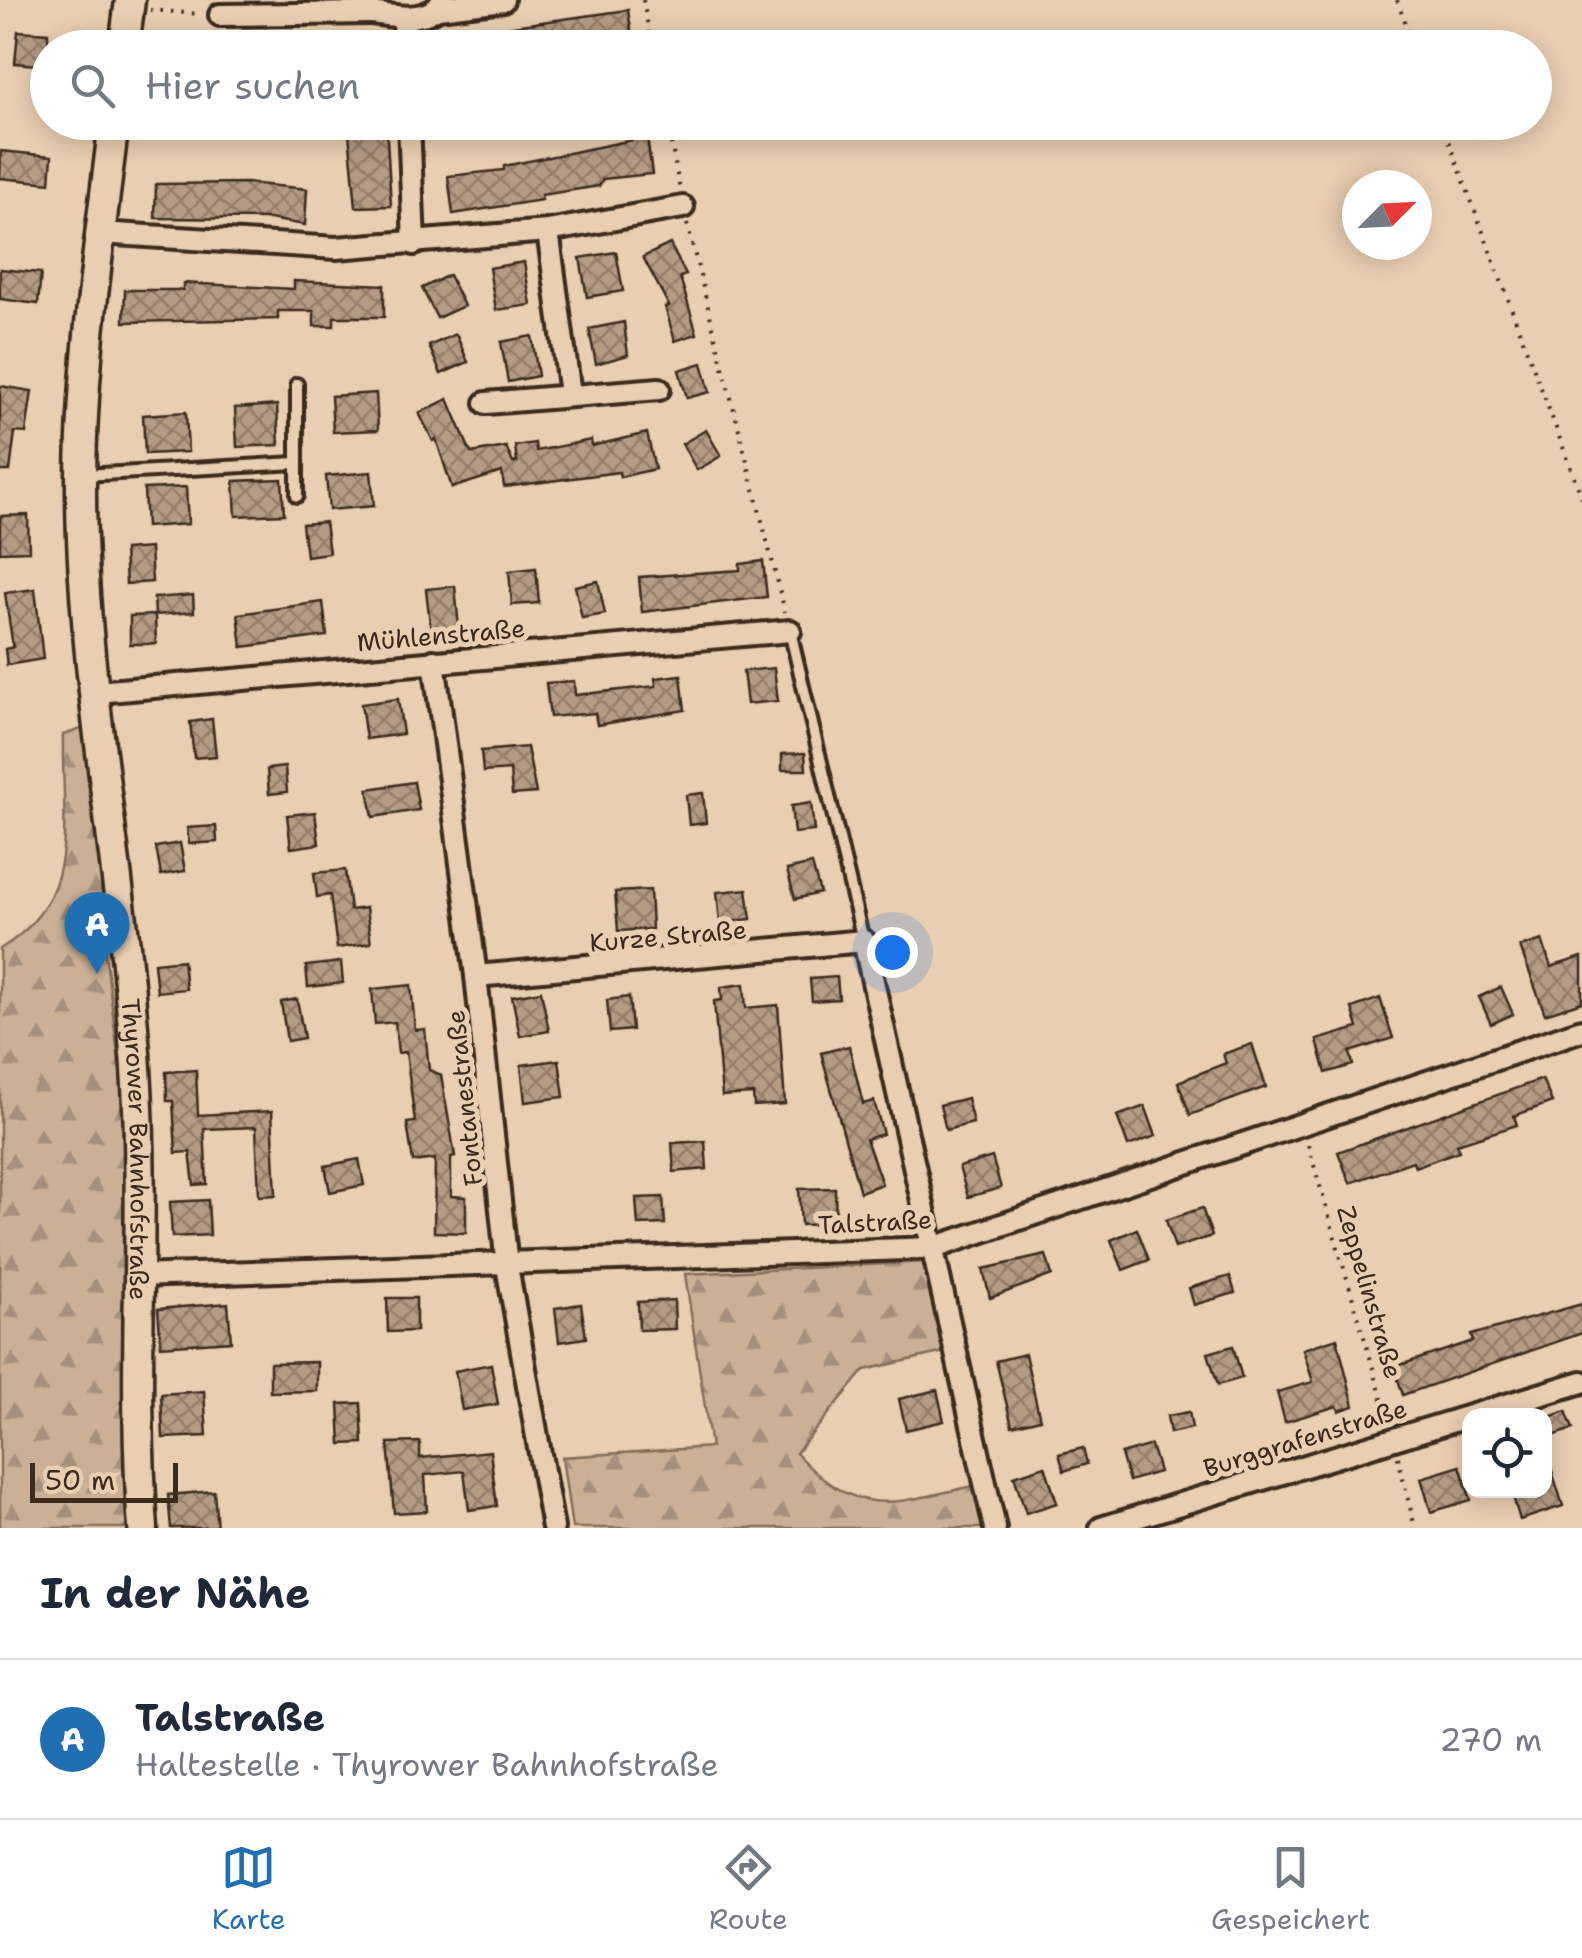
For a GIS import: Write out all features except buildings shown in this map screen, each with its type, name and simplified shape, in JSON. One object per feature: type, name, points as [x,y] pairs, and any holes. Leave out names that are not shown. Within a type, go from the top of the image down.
[{"type":"main road","points":[[131,30],[140,5]]},
{"type":"main road","name":"Thyrower Bahnhofstraße","points":[[112,140],[100,234],[81,475],[83,550],[136,1066],[136,1421],[143,1528]]},
{"type":"street","points":[[220,15],[368,7],[404,17],[441,4],[502,0]]},
{"type":"street","points":[[404,17],[404,30]]},
{"type":"street","points":[[410,140],[414,244]]},
{"type":"street","points":[[100,234],[336,248],[548,230],[683,207]]},
{"type":"street","points":[[548,230],[570,394]]},
{"type":"street","points":[[486,403],[659,389]]},
{"type":"street","name":"Mühlenstraße","points":[[97,692],[790,632]]},
{"type":"street","name":"Fontanestraße","points":[[434,660],[476,976],[506,1266],[552,1528]]},
{"type":"street","points":[[864,941],[994,1528]]},
{"type":"street","name":"Kurze Straße","points":[[476,976],[864,941]]},
{"type":"street","name":"Talstraße","points":[[137,1276],[506,1266],[715,1252],[933,1248],[1582,1030]]},
{"type":"street","name":"Burggrafenstraße","points":[[1101,1528],[1582,1382]]},
{"type":"lane","points":[[296,384],[297,496]]},
{"type":"lane","points":[[81,475],[297,464]]},
{"type":"lane","points":[[790,632],[864,941]]},
{"type":"path","points":[[643,0],[649,30]]},
{"type":"path","points":[[1397,0],[1408,30]]},
{"type":"path","points":[[140,5],[220,15]]},
{"type":"path","points":[[670,140],[683,207],[790,632]]},
{"type":"path","points":[[1449,140],[1582,498]]},
{"type":"path","name":"Zeppelinstraße","points":[[1302,1126],[1394,1436],[1415,1528]]},
{"type":"green space","points":[[91,726],[110,913],[102,928],[128,1134],[133,1528],[0,1528],[0,949],[27,929],[45,906],[56,882],[64,827],[63,735]]},
{"type":"green space","points":[[927,1262],[949,1351],[865,1370],[796,1453],[839,1490],[880,1502],[978,1485],[985,1528],[572,1528],[562,1457],[711,1447],[685,1274]]},
{"type":"place","name":"Talstraße","points":[[97,974]]}]
